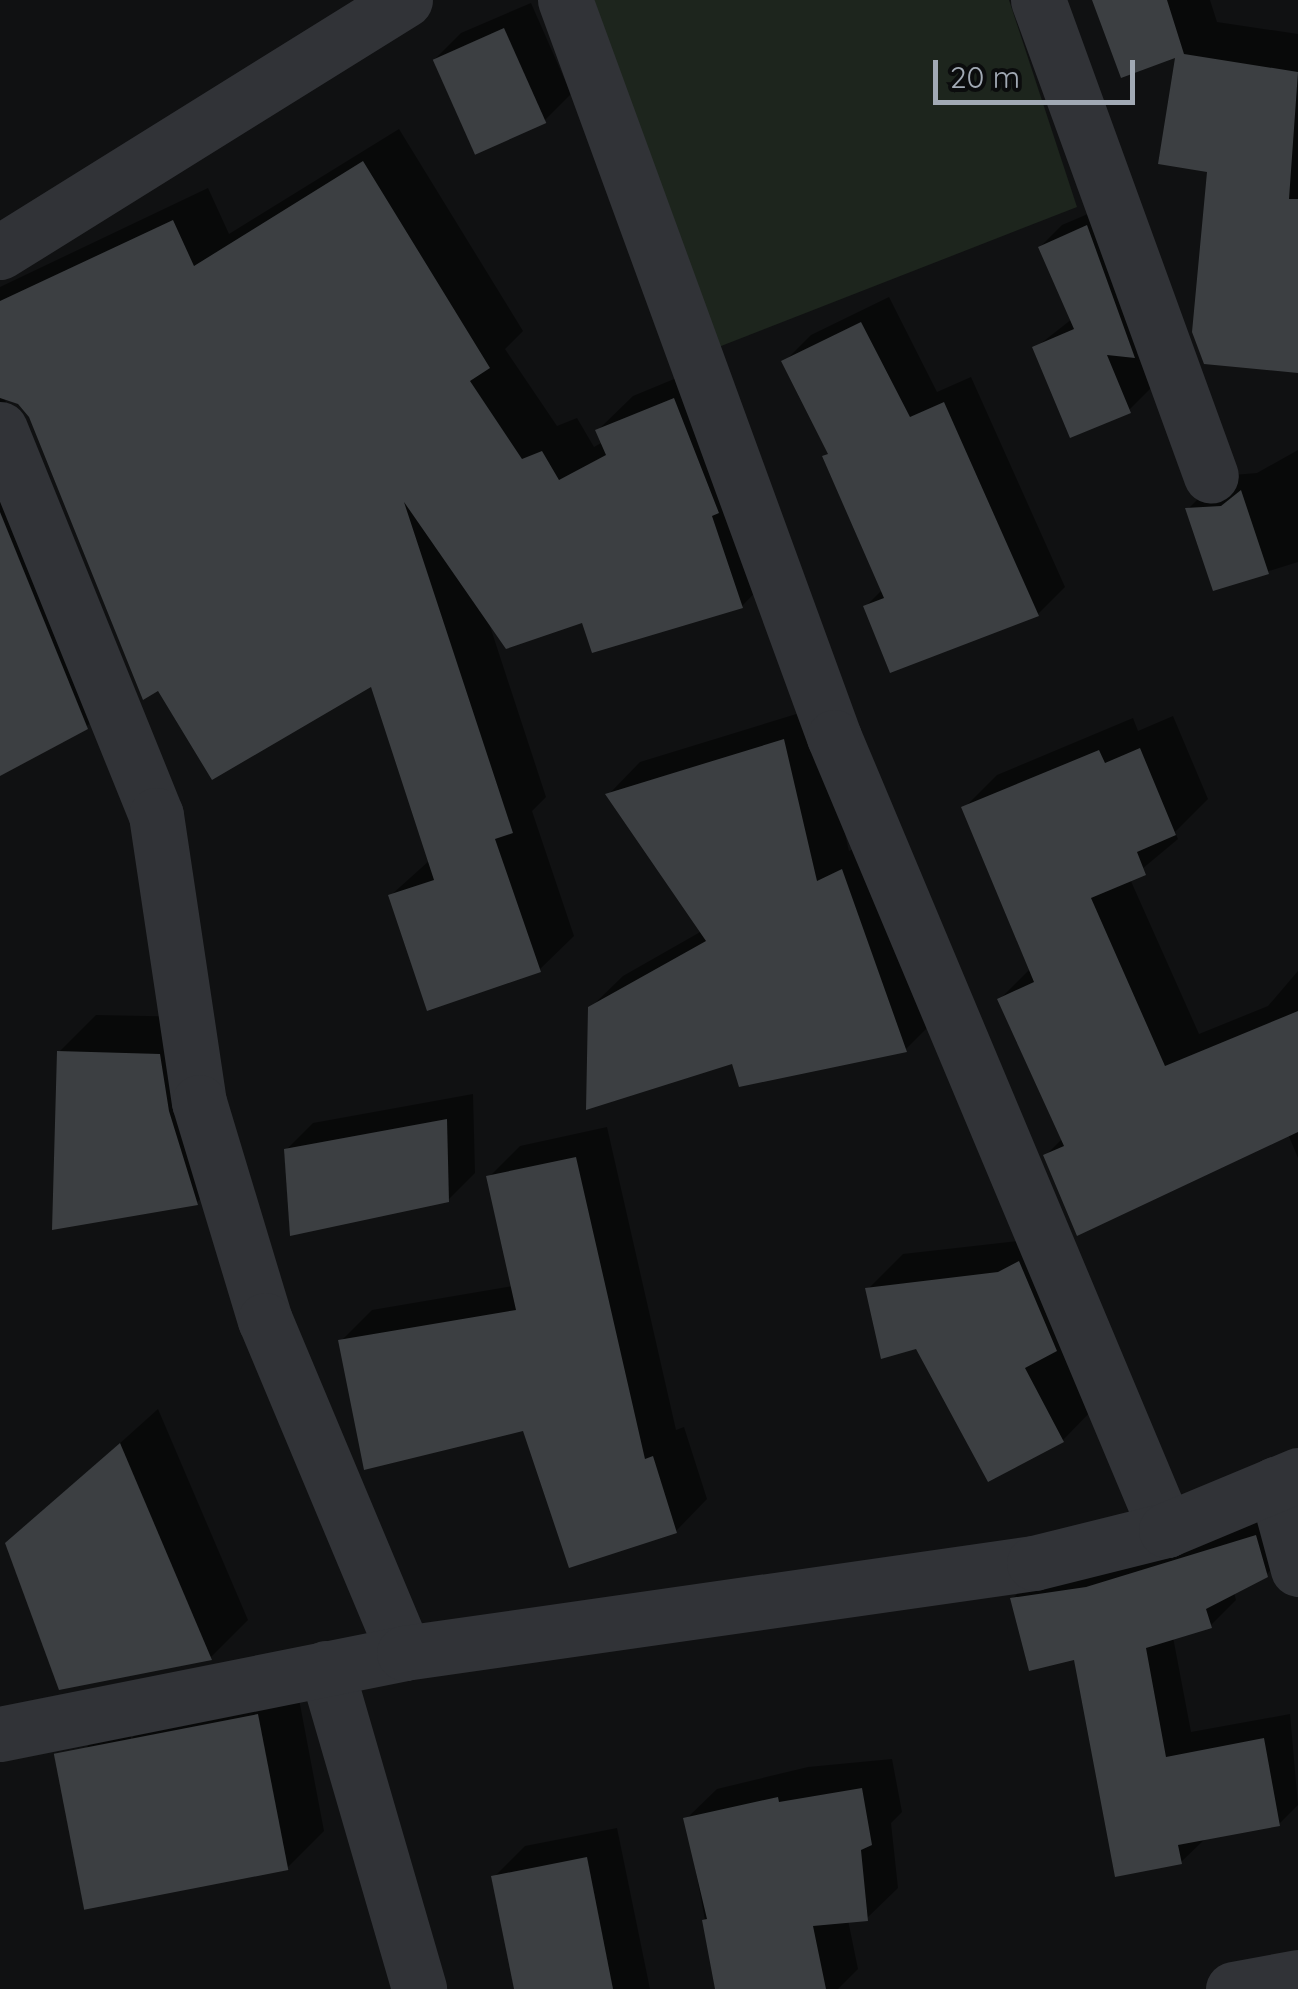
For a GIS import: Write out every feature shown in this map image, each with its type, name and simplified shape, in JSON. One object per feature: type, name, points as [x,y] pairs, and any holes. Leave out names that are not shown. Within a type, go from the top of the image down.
[{"type":"street","points":[[0,252],[405,0]]},
{"type":"street","points":[[564,0],[834,736],[1166,1530]]},
{"type":"street","points":[[1038,0],[1211,476]]},
{"type":"street","points":[[0,429],[156,815],[199,1102],[265,1320],[404,1653]]},
{"type":"street","points":[[0,1734],[404,1653],[1034,1563],[1166,1530],[1287,1480],[1298,1569]]},
{"type":"street","points":[[326,1668],[420,1989]]},
{"type":"street","points":[[1234,1989],[1298,1977]]},
{"type":"shaded area","points":[[594,0],[1009,0],[1077,207],[716,348]]},
{"type":"building","points":[[1092,0],[1167,0],[1184,54],[1298,72],[1289,199],[1298,199],[1298,373],[1204,364],[1192,332],[1207,172],[1158,164],[1175,58],[1121,78]]},
{"type":"building","points":[[504,28],[546,123],[475,155],[433,60]]},
{"type":"building","points":[[363,161],[490,368],[470,381],[522,459],[542,451],[559,480],[606,455],[595,430],[674,398],[719,513],[712,516],[743,608],[592,653],[582,623],[506,649],[404,502],[513,833],[495,839],[541,972],[427,1011],[388,895],[434,880],[371,687],[212,780],[158,691],[143,700],[29,417],[18,404],[0,398],[0,301],[173,220],[194,266]]},
{"type":"building","points":[[1087,225],[1135,358],[1107,355],[1131,413],[1070,438],[1032,347],[1074,329],[1038,247]]},
{"type":"building","points":[[861,322],[910,417],[944,402],[1039,616],[890,673],[863,606],[884,598],[822,456],[828,454],[781,361]]},
{"type":"building","points":[[1241,490],[1269,574],[1213,591],[1185,508],[1221,506]]},
{"type":"building","points":[[0,512],[88,729],[0,776]]},
{"type":"building","points":[[784,739],[817,881],[842,869],[907,1052],[739,1087],[732,1064],[586,1110],[588,1007],[706,941],[605,794]]},
{"type":"building","points":[[1140,748],[1176,835],[1137,852],[1146,875],[1091,898],[1165,1066],[1298,1011],[1298,1132],[1077,1236],[1043,1155],[1064,1146],[997,999],[1034,982],[961,807],[1099,750],[1105,763]]},
{"type":"building","points":[[57,1051],[160,1054],[169,1111],[198,1205],[52,1230]]},
{"type":"building","points":[[447,1119],[449,1202],[290,1236],[284,1149]]},
{"type":"building","points":[[576,1157],[645,1459],[653,1456],[677,1533],[569,1568],[523,1431],[364,1470],[338,1340],[516,1310],[486,1176]]},
{"type":"building","points":[[1019,1261],[1057,1351],[1025,1368],[1064,1442],[988,1482],[916,1349],[881,1359],[865,1288],[998,1272]]},
{"type":"building","points":[[120,1443],[212,1660],[59,1690],[5,1543]]},
{"type":"building","points":[[1256,1535],[1268,1577],[1206,1609],[1212,1628],[1146,1648],[1166,1757],[1264,1738],[1280,1826],[1178,1845],[1182,1864],[1115,1877],[1074,1660],[1029,1671],[1010,1598],[1086,1587]]},
{"type":"building","points":[[258,1714],[288,1870],[84,1910],[54,1754]]},
{"type":"building","points":[[862,1788],[872,1845],[861,1850],[868,1921],[813,1926],[826,1989],[715,1989],[702,1920],[707,1919],[683,1818],[778,1797],[779,1802]]},
{"type":"building","points":[[587,1857],[613,1989],[514,1989],[491,1876]]}]
